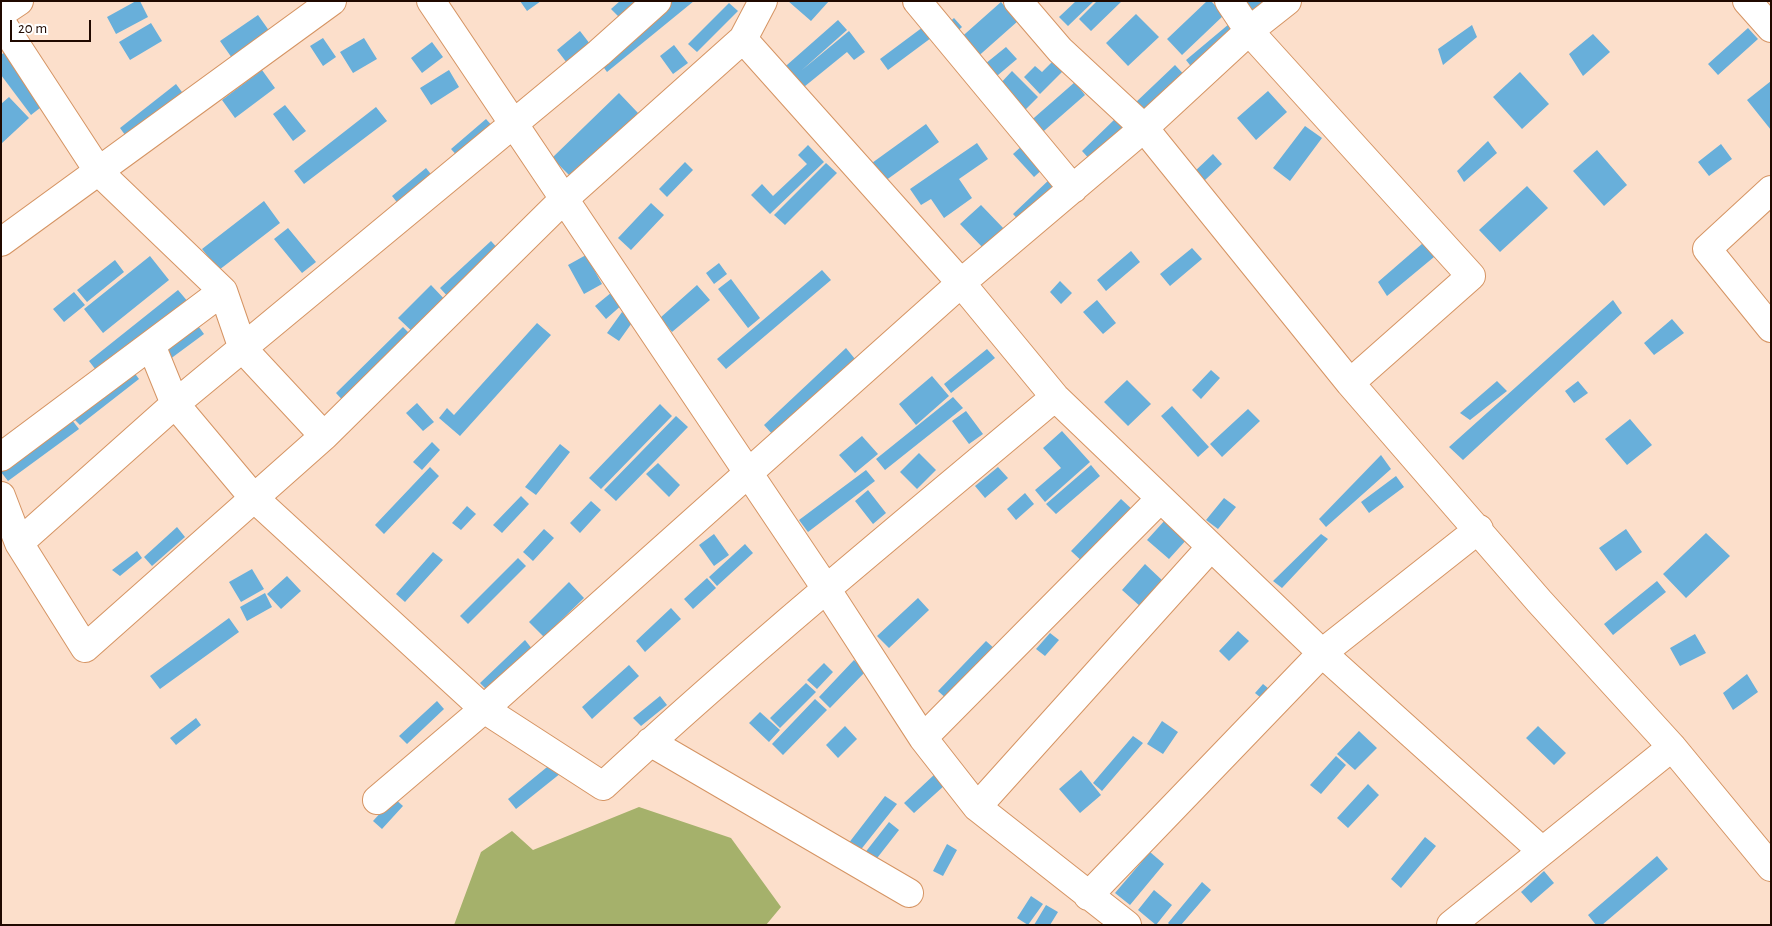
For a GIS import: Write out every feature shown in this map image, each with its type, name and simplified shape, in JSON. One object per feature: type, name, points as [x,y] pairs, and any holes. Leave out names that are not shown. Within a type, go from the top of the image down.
[{"type":"street","points":[[1,13],[19,1]]},
{"type":"street","points":[[1,242],[332,1]]},
{"type":"street","points":[[431,1],[565,198],[746,473],[827,590],[923,738],[977,807],[1127,925]]},
{"type":"street","points":[[19,543],[175,404],[599,53],[657,1]]},
{"type":"street","points":[[1,496],[19,543],[85,648],[324,436],[565,198],[743,39],[763,1]]},
{"type":"street","points":[[916,1],[1073,189]]},
{"type":"street","points":[[1018,1],[1060,50],[1144,128],[1350,383],[1539,600],[1672,747],[1771,867]]},
{"type":"street","points":[[1229,1],[1249,31],[1471,276],[1350,383]]},
{"type":"street","points":[[377,800],[484,709],[746,473],[961,283],[1144,128],[1249,31],[1287,1]]},
{"type":"street","points":[[1747,1],[1771,28]]},
{"type":"street","points":[[1,22],[99,172],[223,291],[243,349],[324,436]]},
{"type":"street","points":[[743,39],[961,283],[1055,397],[1322,654],[1542,851]]},
{"type":"street","points":[[1771,190],[1707,249],[1771,328]]},
{"type":"street","points":[[1,457],[223,291]]},
{"type":"street","points":[[151,345],[175,404],[254,498],[484,709],[603,786],[650,742],[1055,397]]},
{"type":"street","points":[[923,738],[1160,499]]},
{"type":"street","points":[[1088,896],[1322,654],[1479,529]]},
{"type":"street","points":[[977,807],[1210,548]]},
{"type":"street","points":[[650,742],[909,893]]},
{"type":"street","points":[[1465,921],[1542,851],[1672,747]]},
{"type":"shaded area","points":[[639,807],[731,838],[781,907],[766,925],[454,925],[481,852],[512,831],[533,850]]},
{"type":"building","points":[[136,1],[140,1],[148,17],[116,34],[107,17]]},
{"type":"building","points":[[520,1],[541,1],[527,11]]},
{"type":"building","points":[[620,1],[645,1],[623,21],[611,9]]},
{"type":"building","points":[[673,1],[694,1],[607,72],[599,61]]},
{"type":"building","points":[[788,1],[829,1],[811,21]]},
{"type":"building","points":[[1076,1],[1094,1],[1068,26],[1059,17]]},
{"type":"building","points":[[1097,1],[1122,1],[1091,31],[1079,19]]},
{"type":"building","points":[[1207,1],[1211,1],[1224,15],[1182,55],[1167,39]]},
{"type":"building","points":[[1247,1],[1275,1],[1251,18],[1242,5]]},
{"type":"building","points":[[1001,2],[1018,21],[974,60],[957,41]]},
{"type":"building","points":[[729,3],[738,11],[697,52],[688,44]]},
{"type":"building","points":[[1136,14],[1159,37],[1128,66],[1106,43]]},
{"type":"building","points":[[258,15],[270,32],[232,58],[220,41]]},
{"type":"building","points":[[954,18],[962,27],[951,37],[943,28]]},
{"type":"building","points":[[838,20],[847,30],[802,70],[849,31],[865,52],[854,60],[847,52],[799,91],[779,72]]},
{"type":"building","points":[[151,23],[162,41],[130,60],[119,42]]},
{"type":"building","points":[[1229,24],[1237,33],[1193,69],[1186,60]]},
{"type":"building","points":[[1472,25],[1477,37],[1443,65],[1438,49]]},
{"type":"building","points":[[923,27],[931,38],[888,70],[880,59]]},
{"type":"building","points":[[1748,28],[1758,39],[1718,75],[1708,64]]},
{"type":"building","points":[[580,31],[590,44],[567,63],[557,50]]},
{"type":"building","points":[[1593,34],[1610,52],[1583,76],[1569,54]]},
{"type":"building","points":[[323,38],[336,57],[323,66],[310,46]]},
{"type":"building","points":[[364,38],[377,59],[353,73],[340,52]]},
{"type":"building","points":[[432,42],[443,57],[422,73],[411,58]]},
{"type":"building","points":[[674,45],[688,63],[673,74],[660,56]]},
{"type":"building","points":[[1006,47],[1017,59],[991,81],[980,68]]},
{"type":"building","points":[[6,51],[45,104],[31,115],[1,75],[1,55]]},
{"type":"building","points":[[1053,61],[1063,71],[1040,94],[1024,77],[1035,66],[1042,72]]},
{"type":"building","points":[[1175,65],[1192,83],[1152,122],[1134,104]]},
{"type":"building","points":[[262,70],[275,88],[235,118],[222,100]]},
{"type":"building","points":[[449,70],[459,87],[431,105],[420,88]]},
{"type":"building","points":[[1012,71],[1038,97],[1024,111],[998,86]]},
{"type":"building","points":[[1520,72],[1549,104],[1522,129],[1493,97]]},
{"type":"building","points":[[1771,81],[1771,130],[1747,100]]},
{"type":"building","points":[[1075,82],[1085,95],[1037,137],[1027,124]]},
{"type":"building","points":[[176,84],[185,96],[128,139],[120,128]]},
{"type":"building","points":[[1268,91],[1287,112],[1256,140],[1237,118]]},
{"type":"building","points":[[619,93],[638,113],[572,178],[552,158]]},
{"type":"building","points":[[9,97],[29,118],[1,144],[1,104]]},
{"type":"building","points":[[285,105],[306,131],[293,141],[273,114]]},
{"type":"building","points":[[376,107],[387,121],[304,184],[294,171]]},
{"type":"building","points":[[1116,118],[1128,130],[1094,164],[1082,151]]},
{"type":"building","points":[[486,119],[495,129],[460,159],[451,149]]},
{"type":"building","points":[[926,124],[939,142],[878,186],[865,168]]},
{"type":"building","points":[[1305,126],[1322,138],[1290,181],[1273,168]]},
{"type":"building","points":[[1488,141],[1497,153],[1464,182],[1457,171]]},
{"type":"building","points":[[977,143],[988,159],[959,179],[972,198],[944,218],[931,199],[921,205],[910,189]]},
{"type":"building","points":[[1024,144],[1045,167],[1034,177],[1013,154]]},
{"type":"building","points":[[1721,144],[1732,159],[1709,176],[1698,162]]},
{"type":"building","points":[[808,145],[824,162],[770,214],[751,195],[762,184],[773,196],[807,164],[798,155]]},
{"type":"building","points":[[1597,150],[1627,185],[1604,206],[1573,171]]},
{"type":"building","points":[[1213,154],[1222,164],[1204,181],[1194,172]]},
{"type":"building","points":[[685,162],[693,170],[667,197],[659,189]]},
{"type":"building","points":[[826,163],[837,173],[785,225],[774,215]]},
{"type":"building","points":[[426,168],[434,178],[400,206],[392,196]]},
{"type":"building","points":[[1052,177],[1063,188],[1023,225],[1013,214]]},
{"type":"building","points":[[1527,186],[1548,208],[1500,252],[1479,230]]},
{"type":"building","points":[[264,201],[280,223],[219,270],[202,249]]},
{"type":"building","points":[[651,203],[664,215],[631,250],[618,238]]},
{"type":"building","points":[[981,205],[1006,231],[985,250],[960,224]]},
{"type":"building","points":[[288,228],[316,262],[302,273],[274,239]]},
{"type":"building","points":[[491,241],[501,252],[450,299],[440,288]]},
{"type":"building","points":[[1423,243],[1434,257],[1387,296],[1378,282]]},
{"type":"building","points":[[1192,248],[1202,259],[1170,286],[1160,274]]},
{"type":"building","points":[[1131,251],[1140,262],[1106,291],[1097,280]]},
{"type":"building","points":[[586,255],[602,284],[584,294],[568,265]]},
{"type":"building","points":[[150,256],[169,280],[103,333],[84,309]]},
{"type":"building","points":[[115,260],[124,272],[87,302],[77,290]]},
{"type":"building","points":[[719,263],[727,274],[714,284],[706,273]]},
{"type":"building","points":[[822,270],[831,280],[726,369],[717,359]]},
{"type":"building","points":[[731,279],[760,318],[748,328],[718,289]]},
{"type":"building","points":[[1060,281],[1072,293],[1061,304],[1050,292]]},
{"type":"building","points":[[431,285],[448,303],[416,335],[398,318]]},
{"type":"building","points":[[697,285],[710,300],[672,332],[660,318]]},
{"type":"building","points":[[178,290],[189,303],[99,374],[89,361]]},
{"type":"building","points":[[74,292],[85,305],[64,322],[53,309]]},
{"type":"building","points":[[612,292],[623,304],[606,319],[595,306]]},
{"type":"building","points":[[1097,300],[1116,323],[1103,334],[1083,312]]},
{"type":"building","points":[[1613,300],[1622,313],[1463,460],[1449,447]]},
{"type":"building","points":[[622,312],[634,320],[619,341],[607,333]]},
{"type":"building","points":[[1672,319],[1684,333],[1654,355],[1644,343]]},
{"type":"building","points":[[196,323],[204,334],[158,368],[150,357]]},
{"type":"building","points":[[537,323],[551,335],[460,436],[439,418],[447,408],[454,415]]},
{"type":"building","points":[[403,327],[415,339],[347,405],[336,393]]},
{"type":"building","points":[[846,348],[855,359],[773,435],[764,425]]},
{"type":"building","points":[[987,349],[995,358],[951,393],[944,384]]},
{"type":"building","points":[[1211,370],[1220,378],[1201,399],[1192,390]]},
{"type":"building","points":[[133,371],[139,379],[80,425],[73,418]]},
{"type":"building","points":[[932,376],[949,396],[916,425],[899,404]]},
{"type":"building","points":[[1127,380],[1151,404],[1128,426],[1104,402]]},
{"type":"building","points":[[1497,381],[1507,391],[1470,420],[1460,413]]},
{"type":"building","points":[[1578,381],[1588,393],[1574,403],[1565,391]]},
{"type":"building","points":[[953,397],[963,408],[885,470],[876,459]]},
{"type":"building","points":[[417,403],[434,422],[423,431],[406,413]]},
{"type":"building","points":[[660,404],[672,416],[601,489],[589,478]]},
{"type":"building","points":[[1172,406],[1209,447],[1198,457],[1161,416]]},
{"type":"building","points":[[1248,409],[1260,421],[1222,457],[1210,444]]},
{"type":"building","points":[[966,411],[983,434],[969,444],[952,421]]},
{"type":"building","points":[[676,416],[688,427],[616,501],[604,490]]},
{"type":"building","points":[[1630,419],[1652,445],[1627,465],[1605,439]]},
{"type":"building","points":[[72,420],[79,429],[8,481],[1,472]]},
{"type":"building","points":[[1062,431],[1090,462],[1045,502],[1035,490],[1061,468],[1043,448]]},
{"type":"building","points":[[862,436],[878,454],[855,473],[839,455]]},
{"type":"building","points":[[432,442],[440,450],[422,470],[413,462]]},
{"type":"building","points":[[560,444],[570,452],[536,495],[525,487]]},
{"type":"building","points":[[919,453],[936,470],[917,489],[900,472]]},
{"type":"building","points":[[1381,455],[1391,469],[1326,527],[1319,519]]},
{"type":"building","points":[[658,463],[680,485],[669,497],[646,474]]},
{"type":"building","points":[[1091,465],[1100,476],[1056,514],[1046,504]]},
{"type":"building","points":[[430,467],[439,476],[384,534],[375,525]]},
{"type":"building","points":[[998,467],[1008,478],[985,498],[975,486]]},
{"type":"building","points":[[866,470],[875,481],[808,532],[799,520]]},
{"type":"building","points":[[1396,476],[1404,487],[1369,513],[1361,502]]},
{"type":"building","points":[[868,490],[886,513],[873,524],[855,501]]},
{"type":"building","points":[[1025,493],[1034,504],[1016,520],[1007,509]]},
{"type":"building","points":[[521,496],[529,504],[502,533],[493,525]]},
{"type":"building","points":[[1224,498],[1236,507],[1218,529],[1206,520]]},
{"type":"building","points":[[1121,499],[1134,511],[1085,564],[1071,551]]},
{"type":"building","points":[[591,501],[601,510],[580,533],[570,523]]},
{"type":"building","points":[[467,506],[476,514],[461,530],[452,523]]},
{"type":"building","points":[[1166,519],[1188,538],[1169,559],[1147,540]]},
{"type":"building","points":[[177,527],[185,537],[152,566],[144,557]]},
{"type":"building","points":[[544,529],[554,538],[533,561],[523,552]]},
{"type":"building","points":[[1626,529],[1642,552],[1616,571],[1599,548]]},
{"type":"building","points":[[1706,533],[1730,556],[1686,598],[1663,574]]},
{"type":"building","points":[[714,534],[729,555],[714,566],[699,545]]},
{"type":"building","points":[[1321,534],[1328,539],[1282,588],[1273,581]]},
{"type":"building","points":[[745,544],[753,553],[717,586],[709,577]]},
{"type":"building","points":[[137,551],[142,558],[120,576],[112,570]]},
{"type":"building","points":[[433,552],[443,560],[405,602],[396,594]]},
{"type":"building","points":[[518,558],[526,566],[468,624],[460,616]]},
{"type":"building","points":[[1145,564],[1164,582],[1141,607],[1122,590]]},
{"type":"building","points":[[252,569],[264,589],[241,602],[229,582]]},
{"type":"building","points":[[287,576],[301,591],[281,609],[267,594]]},
{"type":"building","points":[[707,578],[716,588],[693,609],[684,599]]},
{"type":"building","points":[[1657,581],[1666,592],[1613,635],[1604,624]]},
{"type":"building","points":[[569,582],[584,598],[544,637],[529,622]]},
{"type":"building","points":[[265,593],[272,607],[247,621],[240,607]]},
{"type":"building","points":[[918,598],[929,610],[889,648],[877,636]]},
{"type":"building","points":[[671,608],[681,619],[645,652],[636,641]]},
{"type":"building","points":[[229,618],[239,632],[160,689],[150,676]]},
{"type":"building","points":[[1238,631],[1249,641],[1229,661],[1219,651]]},
{"type":"building","points":[[1050,633],[1059,640],[1045,656],[1036,649]]},
{"type":"building","points":[[1695,634],[1706,653],[1680,666],[1670,648]]},
{"type":"building","points":[[525,640],[533,650],[489,692],[480,683]]},
{"type":"building","points":[[986,641],[996,650],[948,700],[938,691]]},
{"type":"building","points":[[854,660],[866,671],[830,708],[819,697]]},
{"type":"building","points":[[824,663],[833,672],[817,689],[807,680]]},
{"type":"building","points":[[629,665],[639,676],[592,719],[582,707]]},
{"type":"building","points":[[1747,674],[1758,692],[1733,710],[1723,693]]},
{"type":"building","points":[[806,683],[816,692],[780,728],[770,718]]},
{"type":"building","points":[[1263,684],[1274,693],[1266,702],[1255,693]]},
{"type":"building","points":[[660,696],[667,705],[641,726],[633,718]]},
{"type":"building","points":[[815,699],[827,710],[783,755],[772,744]]},
{"type":"building","points":[[437,701],[444,709],[407,744],[399,736]]},
{"type":"building","points":[[760,712],[780,730],[769,742],[749,723]]},
{"type":"building","points":[[196,718],[201,725],[176,745],[170,738]]},
{"type":"building","points":[[1162,721],[1178,732],[1163,754],[1147,744]]},
{"type":"building","points":[[845,726],[857,739],[838,758],[826,745]]},
{"type":"building","points":[[1538,726],[1566,753],[1554,765],[1526,738]]},
{"type":"building","points":[[1359,731],[1377,748],[1355,770],[1337,754]]},
{"type":"building","points":[[1133,736],[1143,743],[1102,791],[1093,783]]},
{"type":"building","points":[[1336,756],[1346,765],[1321,794],[1310,785]]},
{"type":"building","points":[[552,763],[561,773],[516,809],[508,799]]},
{"type":"building","points":[[1081,770],[1101,795],[1080,813],[1059,789]]},
{"type":"building","points":[[935,774],[945,785],[914,813],[904,803]]},
{"type":"building","points":[[1368,784],[1379,795],[1348,828],[1337,818]]},
{"type":"building","points":[[885,796],[897,804],[859,852],[848,844]]},
{"type":"building","points":[[394,798],[403,806],[382,829],[373,821]]},
{"type":"building","points":[[889,822],[899,830],[874,862],[864,854]]},
{"type":"building","points":[[1425,837],[1436,846],[1401,888],[1391,879]]},
{"type":"building","points":[[947,844],[957,850],[943,876],[933,871]]},
{"type":"building","points":[[1150,852],[1164,864],[1130,905],[1115,893]]},
{"type":"building","points":[[1657,856],[1668,869],[1602,925],[1596,925],[1588,915]]},
{"type":"building","points":[[1544,871],[1554,883],[1531,903],[1521,892]]},
{"type":"building","points":[[1202,882],[1211,890],[1181,925],[1170,925],[1168,923]]},
{"type":"building","points":[[1154,890],[1172,905],[1156,925],[1138,910]]},
{"type":"building","points":[[1031,896],[1043,904],[1028,925],[1017,918]]},
{"type":"building","points":[[1046,905],[1058,912],[1050,925],[1034,925]]}]
